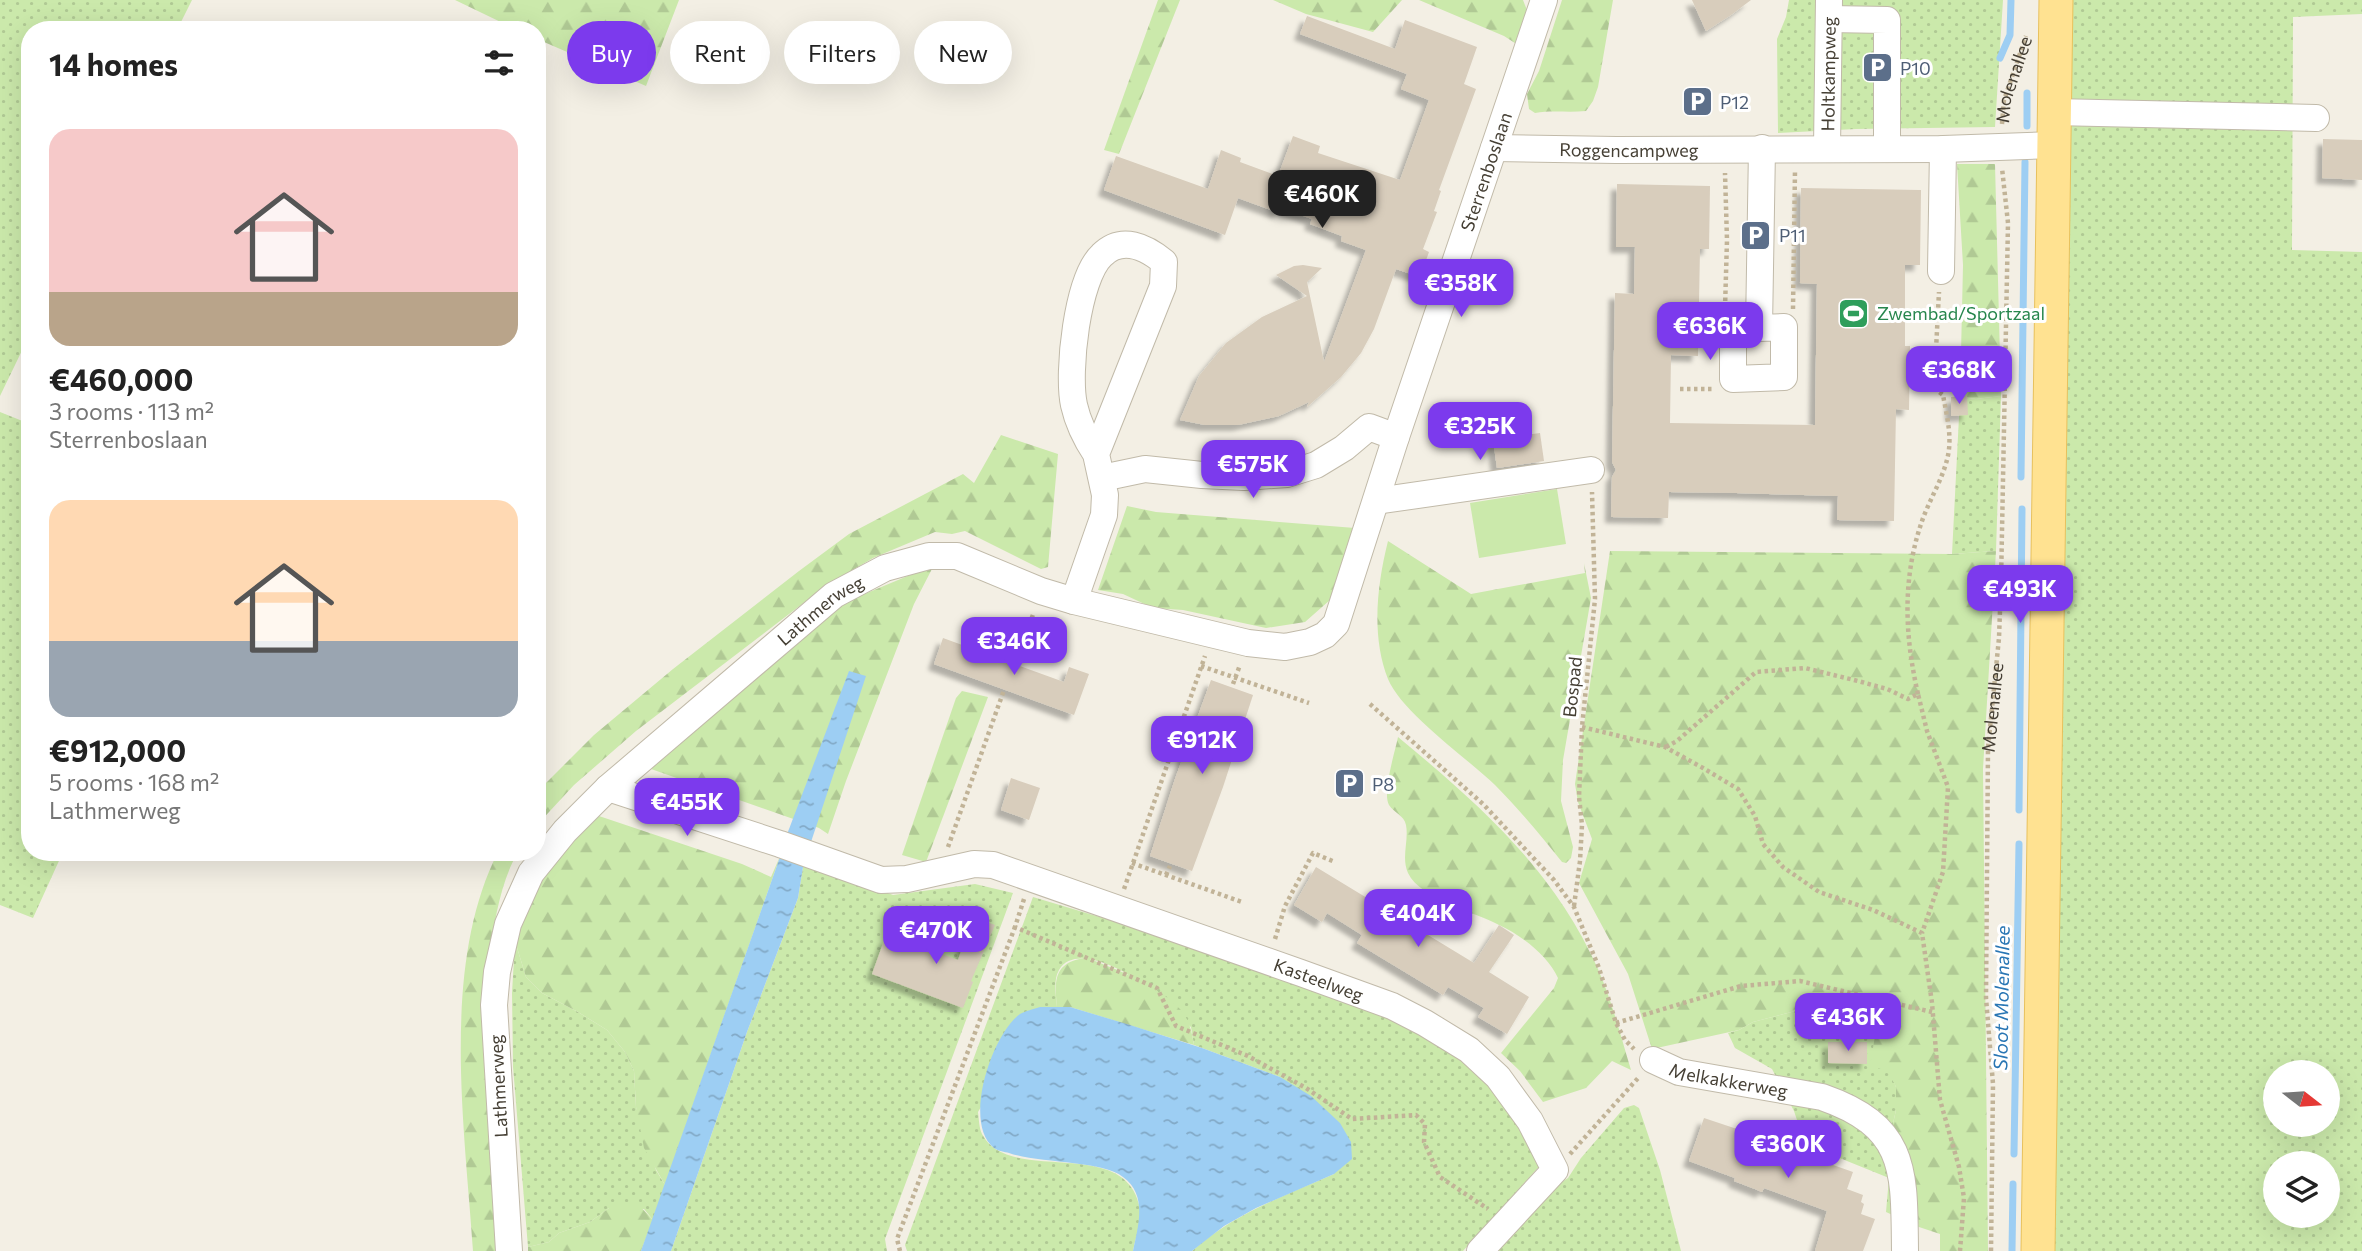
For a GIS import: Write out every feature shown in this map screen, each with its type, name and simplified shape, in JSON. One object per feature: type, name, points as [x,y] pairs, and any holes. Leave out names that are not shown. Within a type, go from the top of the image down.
[{"type":"main road","name":"Molenallee","points":[[2038,1251],[2056,0]]},
{"type":"street","name":"Sterrenboslaan","points":[[1336,624],[1396,437],[1544,0]]},
{"type":"street","points":[[1829,10],[1886,20],[1887,148]]},
{"type":"street","name":"Holtkampweg","points":[[1827,148],[1829,10]]},
{"type":"street","points":[[2054,112],[2316,118]]},
{"type":"street","name":"Roggencampweg","points":[[1494,148],[1943,149],[2054,145]]},
{"type":"street","points":[[1759,328],[1762,148]]},
{"type":"street","points":[[1941,271],[1943,149]]},
{"type":"street","points":[[1074,601],[1104,515],[1105,495],[1099,466],[1074,405],[1073,344],[1089,277],[1101,255],[1116,247],[1136,244],[1151,251],[1164,262],[1163,286],[1099,466]]},
{"type":"street","points":[[1099,466],[1244,477],[1287,474],[1317,465],[1344,448],[1369,427],[1396,437]]},
{"type":"street","points":[[1376,501],[1591,470]]},
{"type":"street","name":"Lathmerweg","points":[[546,854],[565,831],[608,788],[834,595],[885,568],[929,556],[957,556],[1041,591],[1074,601],[1248,643],[1285,647],[1310,642],[1325,635],[1336,624]]},
{"type":"street","points":[[608,788],[881,880],[907,879],[974,864],[993,865],[1026,876]]},
{"type":"street","name":"Lathmerweg","points":[[509,1251],[494,1005],[497,972],[508,925],[517,900],[541,861]]},
{"type":"street","name":"Kasteelweg","points":[[1026,876],[1392,1006],[1425,1023],[1469,1049],[1498,1077],[1516,1100],[1543,1144],[1555,1170]]},
{"type":"street","name":"Melkakkerweg","points":[[1653,1060],[1679,1072],[1822,1097],[1842,1104],[1873,1124],[1892,1144],[1899,1161],[1905,1207],[1905,1251]]},
{"type":"street","points":[[1479,1251],[1555,1170]]},
{"type":"path","name":"Molenallee","points":[[1991,1251],[1993,1084],[1986,998],[1988,748],[1999,638],[2008,223],[2001,146],[2004,100],[2028,29]]},
{"type":"path","points":[[1725,148],[1725,329],[1759,328],[1793,311],[1795,148]]},
{"type":"path","points":[[1941,271],[1934,388],[1943,395],[1948,421],[1949,450],[1921,524],[1906,596],[1906,631],[1927,731],[1948,787],[1943,872],[1922,933],[1933,1012],[1940,1100],[1959,1167],[1964,1198],[1960,1251]]},
{"type":"path","name":"Bospad","points":[[1574,906],[1582,825],[1579,797],[1582,727],[1595,599],[1591,470]]},
{"type":"path","points":[[1014,664],[1041,591]]},
{"type":"path","points":[[1117,909],[1211,635]]},
{"type":"path","points":[[1200,666],[1309,703]]},
{"type":"path","points":[[1665,747],[1677,741],[1756,672],[1805,668],[1887,689],[1908,699],[1918,694]]},
{"type":"path","points":[[940,871],[1004,690]]},
{"type":"path","points":[[1370,704],[1483,804],[1554,880],[1574,906],[1599,968],[1616,1023],[1625,1040],[1653,1060],[1625,1095],[1555,1170]]},
{"type":"path","points":[[1582,727],[1665,747],[1738,789],[1755,816],[1763,844],[1783,867],[1819,892],[1874,910],[1922,933]]},
{"type":"path","points":[[1269,963],[1285,906],[1313,853],[1335,862]]},
{"type":"path","points":[[1132,863],[1242,902]]},
{"type":"path","points":[[1166,875],[1170,866]]},
{"type":"path","points":[[900,1251],[897,1239],[1015,927],[1026,876]]},
{"type":"path","points":[[1015,927],[1157,988],[1176,1026],[1248,1056],[1306,1088],[1352,1119],[1416,1115],[1425,1124],[1424,1142],[1440,1177],[1506,1222]]},
{"type":"path","points":[[1616,1023],[1741,986],[1800,981],[1933,1012]]},
{"type":"green space","points":[[0,0],[192,0],[182,21],[21,21],[21,353],[0,396]]},
{"type":"green space","points":[[455,0],[679,0],[656,60],[656,21],[567,21],[567,52],[546,43],[546,21],[498,21]]},
{"type":"green space","points":[[1158,0],[1180,0],[1119,154],[1104,150]]},
{"type":"green space","points":[[1273,0],[1402,0],[1373,32],[1306,14]]},
{"type":"green space","points":[[1419,0],[1523,0],[1530,18],[1518,45],[1504,36]]},
{"type":"green space","points":[[1562,0],[1613,0],[1598,87],[1586,111],[1535,113],[1529,109],[1527,94],[1539,71]]},
{"type":"green space","points":[[1789,0],[2003,0],[1995,127],[1778,133],[1777,39],[1786,17]]},
{"type":"green space","points":[[2070,0],[2362,0],[2362,14],[2293,17],[2292,250],[2362,252],[2362,1251],[2052,1251]]},
{"type":"green space","points":[[1957,164],[1995,164],[2001,396],[1976,399],[1960,397],[1963,265]]},
{"type":"green space","points":[[2001,396],[1996,551],[1952,554],[1960,397],[1976,399]]},
{"type":"green space","points":[[0,412],[21,420],[21,861],[59,861],[33,918],[0,905]]},
{"type":"green space","points":[[1001,435],[1058,454],[1048,567],[1041,569],[965,531],[952,534],[935,532],[873,558],[827,585],[636,731],[574,785],[546,815],[546,783],[594,735],[673,669],[799,571],[849,534],[963,474],[974,483]]},
{"type":"green space","points":[[1557,489],[1566,544],[1479,558],[1470,503]]},
{"type":"green space","points":[[1127,506],[1156,512],[1355,528],[1330,600],[1305,622],[1266,628],[1183,610],[1153,608],[1123,594],[1098,590]]},
{"type":"green space","points":[[1388,541],[1471,594],[1585,573],[1584,563],[1591,598],[1563,760],[1561,801],[1573,847],[1571,858],[1566,863],[1562,862],[1495,785],[1436,735],[1395,692],[1383,663],[1378,628],[1381,575]]},
{"type":"green space","points":[[1610,551],[1952,554],[1996,551],[1983,769],[1988,1251],[1940,1251],[1940,1234],[1919,1227],[1904,1159],[1892,1128],[1896,1110],[1896,1087],[1888,1071],[1870,1066],[1875,1036],[1858,1032],[1850,991],[1825,995],[1826,1003],[1753,1022],[1739,1030],[1652,1049],[1628,974],[1579,883],[1592,839],[1578,802],[1575,784]]},
{"type":"green space","points":[[934,565],[914,604],[828,834],[819,828],[634,763],[843,603]]},
{"type":"green space","points":[[962,691],[988,697],[926,862],[902,855],[956,698]]},
{"type":"green space","points":[[1398,737],[1512,841],[1560,900],[1598,969],[1631,1070],[1612,1061],[1586,1088],[1543,1102],[1520,1071],[1501,1053],[1554,988],[1558,978],[1548,962],[1525,940],[1499,925],[1436,897],[1414,882],[1408,873],[1405,861],[1406,825],[1387,799]]},
{"type":"green space","points":[[590,813],[742,864],[771,877],[781,854],[665,1185],[644,1148],[636,1107],[634,1071],[625,1052],[607,1030],[542,993],[526,977],[515,941],[530,892]]},
{"type":"green space","points":[[494,861],[514,861],[502,889],[489,956],[501,1251],[473,1251],[462,1101],[462,996],[468,945],[480,897]]},
{"type":"green space","points":[[804,861],[893,895],[975,884],[1013,893],[885,1239],[887,1251],[671,1251],[747,1032],[798,898]]},
{"type":"green space","points":[[1033,897],[1113,921],[1390,1016],[1478,1068],[1544,1161],[1463,1251],[1192,1251],[1224,1226],[1242,1216],[1334,1174],[1280,1077],[1194,1045],[1191,1027],[1124,972],[1090,959],[1072,960],[1065,963],[1057,974],[1057,1007],[1040,1007],[978,1112],[980,1129],[996,1149],[1016,1157],[1091,1166],[1114,1173],[1131,1186],[1140,1209],[1133,1251],[907,1251],[905,1245]]},
{"type":"green space","points":[[515,941],[526,977],[542,993],[607,1030],[625,1052],[634,1071],[636,1107],[656,1170],[665,1185],[653,1220],[644,1209],[609,1208],[590,1222],[559,1233],[549,1242],[528,1247],[513,1067],[512,993]]},
{"type":"green space","points":[[1087,958],[1136,979],[1170,1000],[1186,1017],[1194,1045],[1070,1007],[1057,1007],[1058,974],[1068,963]]},
{"type":"green space","points":[[1850,991],[1857,1032],[1875,1036],[1896,1087],[1896,1110],[1892,1128],[1904,1159],[1919,1227],[1886,1212],[1889,1178],[1805,1144],[1794,1111],[1772,1069],[1735,1048],[1728,1033],[1753,1022],[1826,1003],[1825,995]]},
{"type":"green space","points":[[1634,1105],[1639,1108],[1660,1170],[1681,1251],[1493,1251],[1548,1191],[1568,1178],[1581,1158],[1624,1108]]},
{"type":"green space","points":[[628,1203],[638,1204],[653,1220],[641,1251],[528,1251],[528,1247],[549,1242],[559,1233],[590,1222],[609,1208]]},
{"type":"water","points":[[849,671],[866,676],[810,845],[786,837]]},
{"type":"water","points":[[781,854],[804,861],[798,898],[747,1032],[671,1251],[641,1251]]},
{"type":"water","points":[[1040,1007],[1070,1007],[1202,1048],[1280,1077],[1311,1096],[1340,1123],[1351,1142],[1352,1159],[1334,1174],[1256,1208],[1224,1226],[1192,1251],[1133,1251],[1139,1221],[1138,1202],[1131,1184],[1123,1177],[1100,1168],[1002,1151],[994,1148],[985,1136],[981,1100],[991,1059],[1010,1024],[1020,1014]]},
{"type":"building","points":[[1692,0],[1751,0],[1706,31]]},
{"type":"building","points":[[1307,16],[1395,49],[1405,20],[1477,47],[1464,84],[1476,89],[1439,190],[1441,191],[1434,211],[1437,212],[1423,249],[1429,252],[1420,277],[1396,269],[1374,329],[1361,353],[1341,377],[1307,407],[1309,402],[1279,416],[1238,425],[1205,425],[1180,420],[1199,376],[1226,343],[1262,317],[1307,296],[1276,275],[1294,266],[1322,268],[1307,282],[1324,362],[1366,250],[1341,241],[1342,236],[1310,224],[1312,219],[1281,208],[1279,213],[1238,198],[1225,235],[1104,190],[1116,156],[1208,189],[1221,150],[1241,158],[1240,162],[1278,176],[1293,136],[1320,146],[1318,153],[1400,180],[1429,100],[1401,89],[1407,74],[1300,34]]},
{"type":"building","points":[[2323,139],[2362,140],[2362,180],[2322,178]]},
{"type":"building","points":[[1617,184],[1710,186],[1709,249],[1700,249],[1698,356],[1671,355],[1670,423],[1815,425],[1817,284],[1800,283],[1801,188],[1921,190],[1920,265],[1905,265],[1905,346],[1910,346],[1909,410],[1896,409],[1894,521],[1837,520],[1838,496],[1669,492],[1668,518],[1611,517],[1612,477],[1616,470],[1612,462],[1615,293],[1634,294],[1635,247],[1616,247]]},
{"type":"building","points":[[1967,396],[1968,415],[1951,416],[1951,397]]},
{"type":"building","points":[[1540,433],[1544,461],[1497,468],[1493,439]]},
{"type":"building","points":[[943,638],[1064,682],[1069,667],[1089,674],[1074,715],[934,664]]},
{"type":"building","points":[[1211,680],[1253,695],[1192,871],[1150,856]]},
{"type":"building","points":[[1011,778],[1040,788],[1029,820],[1001,810]]},
{"type":"building","points":[[1316,867],[1474,963],[1499,925],[1514,935],[1489,972],[1529,997],[1507,1034],[1478,1017],[1484,1008],[1448,987],[1443,995],[1357,943],[1362,935],[1327,913],[1322,922],[1294,905]]},
{"type":"building","points":[[973,917],[995,925],[971,981],[973,982],[963,1008],[872,974],[885,938],[919,950],[920,946],[958,960]]},
{"type":"building","points":[[1828,1042],[1867,1042],[1867,1064],[1828,1063]]},
{"type":"building","points":[[1704,1118],[1752,1134],[1754,1127],[1762,1136],[1780,1142],[1779,1146],[1853,1172],[1847,1189],[1863,1195],[1861,1214],[1875,1219],[1863,1251],[1815,1251],[1827,1211],[1764,1188],[1762,1192],[1734,1181],[1735,1178],[1689,1161]]},
{"type":"waterway","name":"Sloot Molenallee","points":[[2000,58],[2010,35],[2011,0]]},
{"type":"waterway","name":"Sloot Molenallee","points":[[2027,93],[2027,126]]},
{"type":"waterway","name":"Sloot Molenallee","points":[[2021,477],[2025,162]]},
{"type":"waterway","name":"Sloot Molenallee","points":[[2019,810],[2022,509]]},
{"type":"waterway","name":"Sloot Molenallee","points":[[2014,1154],[2019,844]]},
{"type":"waterway","name":"Sloot Molenallee","points":[[2012,1251],[2013,1184]]},
{"type":"place","name":"P10","points":[[1877,68]]},
{"type":"place","name":"P12","points":[[1697,102]]},
{"type":"place","name":"P11","points":[[1756,235]]},
{"type":"place","name":"Zwembad/Sportzaal","points":[[1854,313]]},
{"type":"place","name":"P8","points":[[1349,784]]}]
